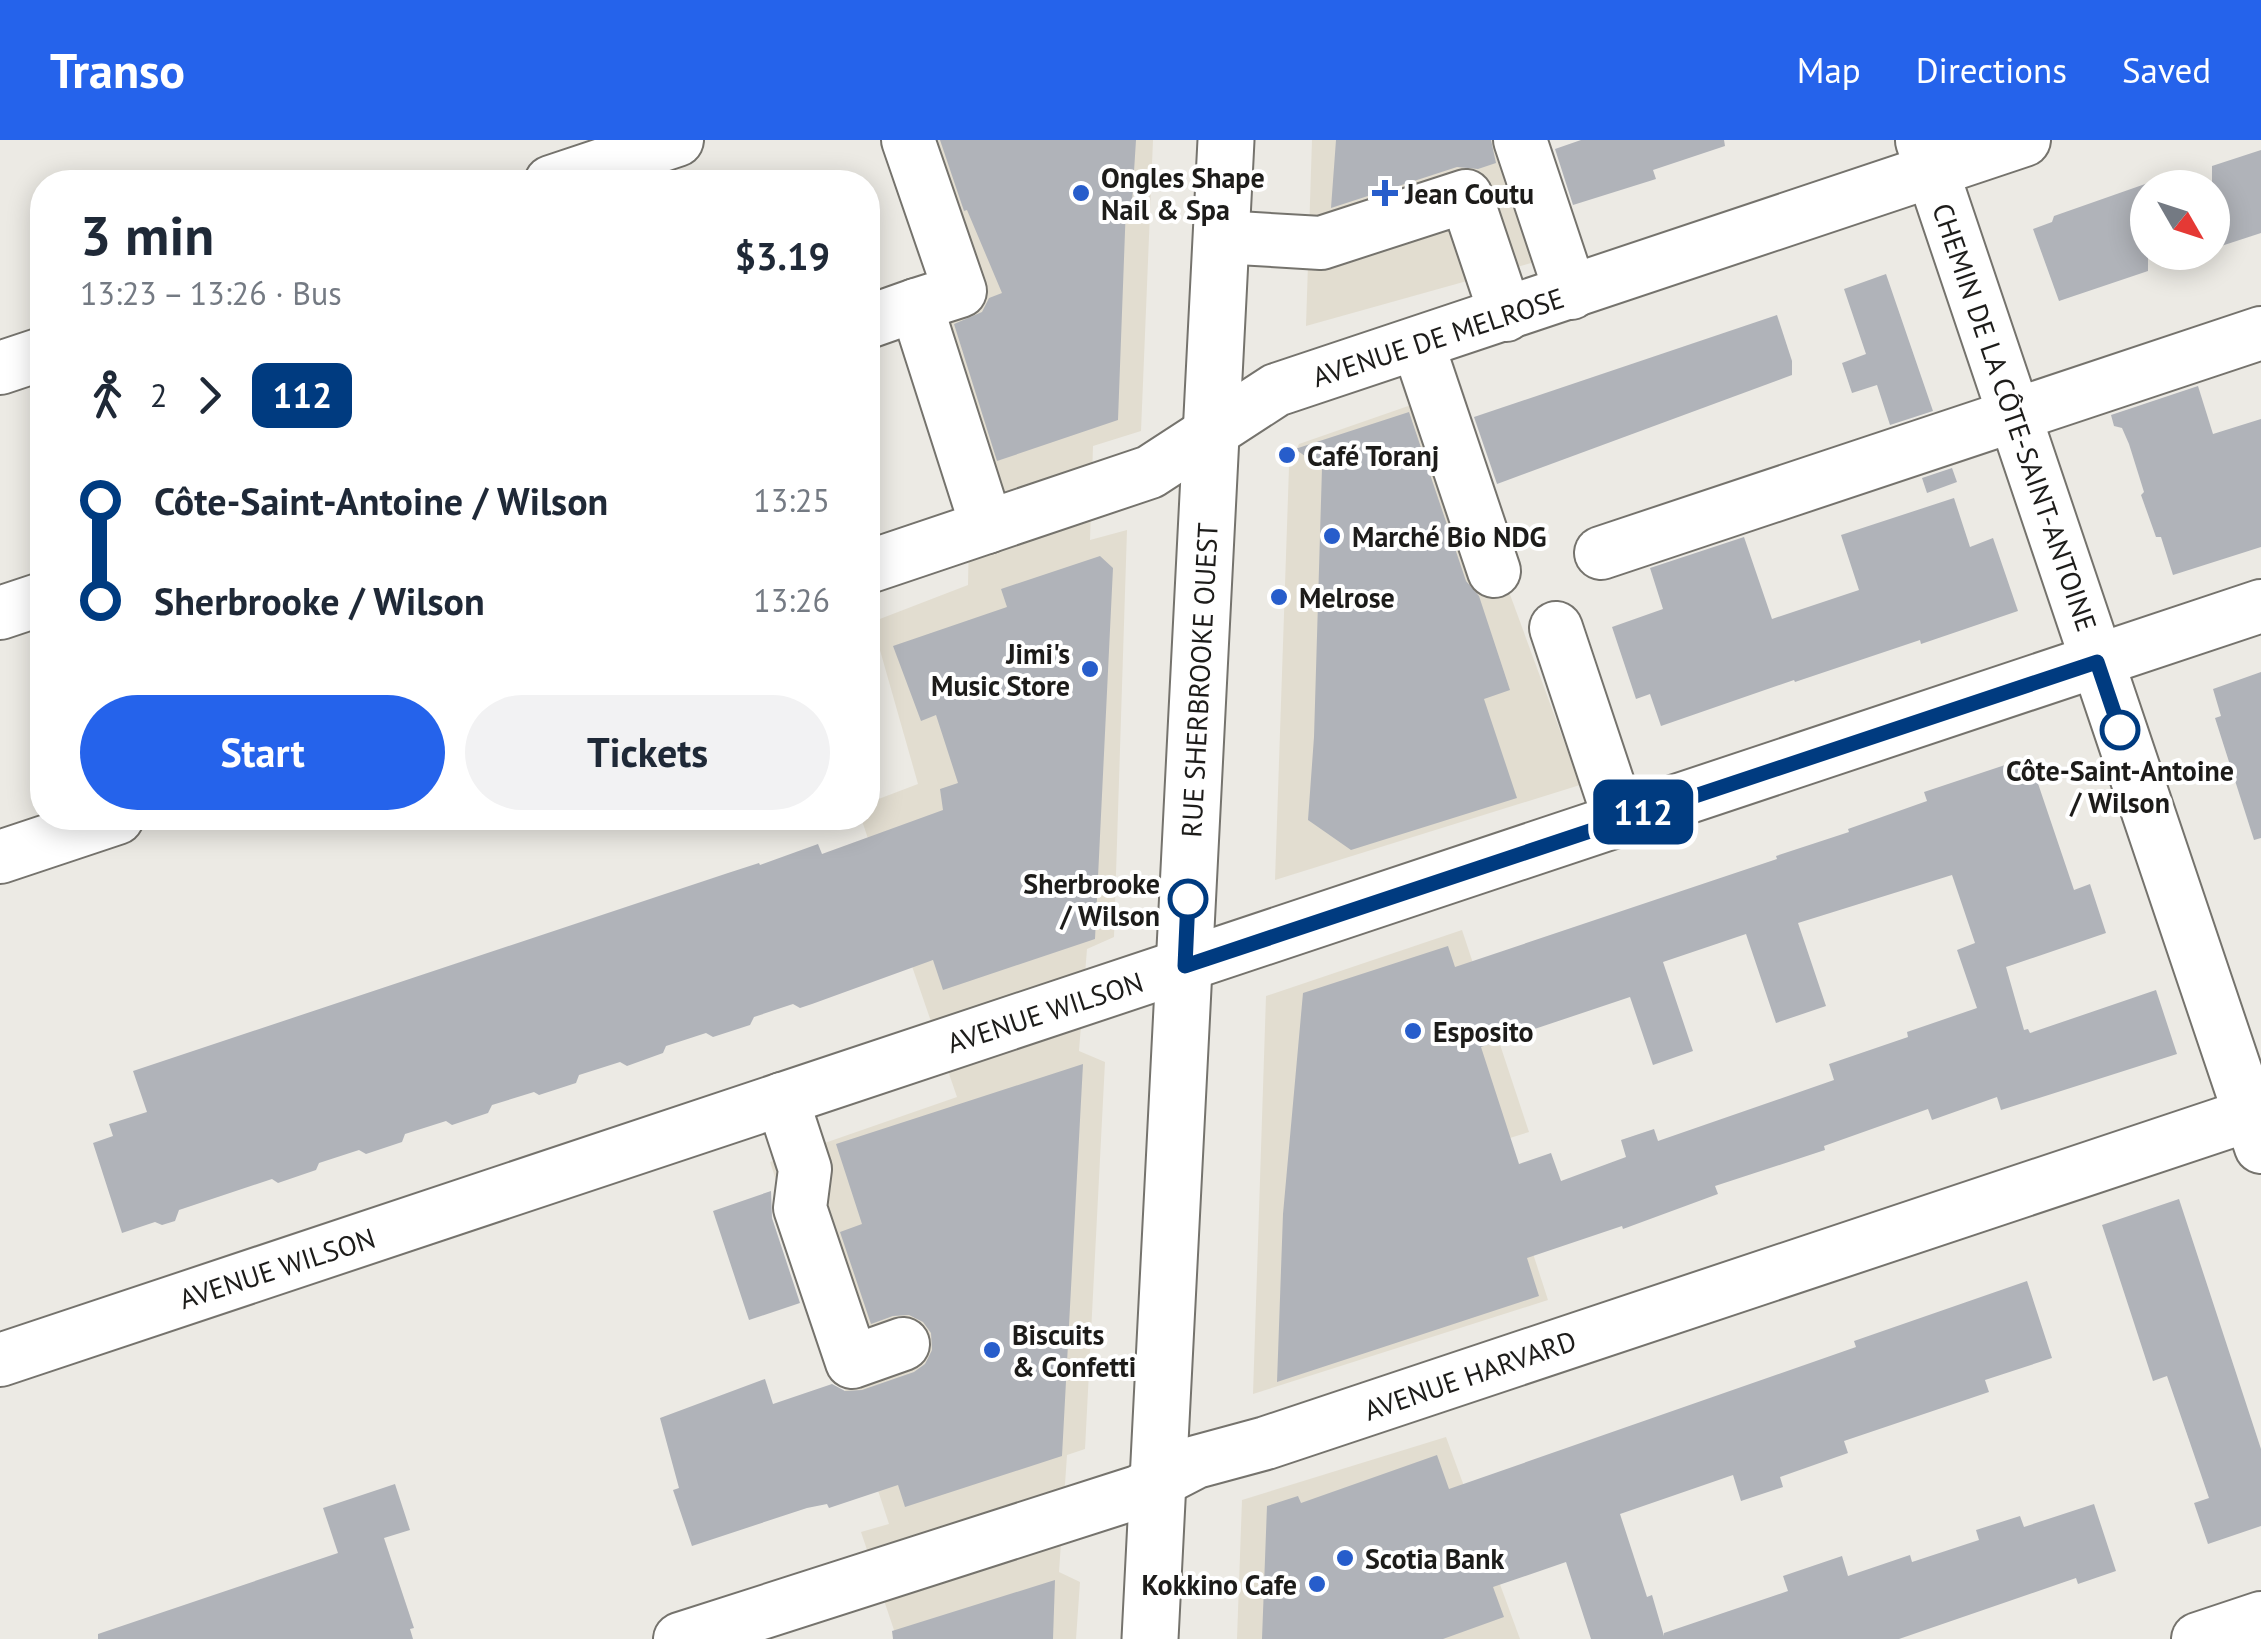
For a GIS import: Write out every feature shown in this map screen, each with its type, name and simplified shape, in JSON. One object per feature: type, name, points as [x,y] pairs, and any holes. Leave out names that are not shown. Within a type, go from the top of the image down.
[{"type":"main road","name":"RUE SHERBROOKE OUEST","points":[[1150,1639],[1226,140]]},
{"type":"street","points":[[587,170],[677,140]]},
{"type":"street","points":[[908,140],[960,292],[892,313],[987,527]]},
{"type":"street","points":[[1520,140],[1571,293]]},
{"type":"street","name":"AVENUE DE MELROSE","points":[[880,563],[1150,472],[1276,390],[1571,293],[1927,156],[2024,140]]},
{"type":"street","name":"CHEMIN DE LA CÔTE-SAINT-ANTOINE","points":[[1927,156],[2257,1125]]},
{"type":"street","points":[[1221,237],[1321,243],[1466,196],[1506,315]]},
{"type":"street","points":[[1601,553],[2261,333]]},
{"type":"street","points":[[1418,344],[1494,571]]},
{"type":"street","points":[[0,368],[30,358]]},
{"type":"street","points":[[0,613],[30,603]]},
{"type":"street","name":"AVENUE WILSON","points":[[0,1360],[2261,606]]},
{"type":"street","points":[[1556,628],[1620,820]]},
{"type":"street","points":[[0,857],[82,830]]},
{"type":"street","points":[[782,1099],[805,1170],[800,1208],[852,1362],[903,1344]]},
{"type":"street","name":"AVENUE HARVARD","points":[[680,1639],[1113,1500],[1196,1462],[2257,1125]]},
{"type":"street","points":[[2198,1639],[2261,1618]]},
{"type":"shaded area","points":[[885,140],[1153,140],[1141,431],[1093,446],[1090,540],[1127,530],[1114,937],[1087,949],[1079,1051],[1105,1062],[1085,1449],[1067,1455],[1059,1572],[1080,1582],[1076,1639],[897,1639],[861,1532],[889,1524],[770,1162],[957,1097],[865,830],[880,830],[880,798],[918,784],[880,650],[880,619],[968,585],[970,486],[937,296]]},
{"type":"shaded area","points":[[1312,140],[1531,140],[1567,253],[1306,326]]},
{"type":"shaded area","points":[[1437,396],[1580,785],[1275,880],[1289,467],[1299,444]]},
{"type":"shaded area","points":[[1462,930],[1529,1132],[1497,1142],[1548,1300],[1253,1394],[1266,996]]},
{"type":"shaded area","points":[[1446,1437],[1520,1639],[1237,1639],[1242,1500]]},
{"type":"building","points":[[940,140],[1136,140],[1132,203],[1126,205],[1118,420],[997,461],[954,324],[982,312],[989,298],[1002,293],[967,210],[964,211]]},
{"type":"building","name":"Jean Coutu","points":[[1336,140],[1491,140],[1496,163],[1478,169],[1457,167],[1331,208]]},
{"type":"building","points":[[1581,140],[1724,140],[1725,146],[1653,170],[1656,179],[1573,205],[1555,149]]},
{"type":"building","points":[[2261,150],[2261,233],[2230,243],[2230,170],[2212,170],[2212,166]]},
{"type":"building","points":[[2130,189],[2130,270],[2148,271],[2059,301],[2033,229],[2052,222],[2054,216]]},
{"type":"building","points":[[1886,274],[1933,411],[1890,425],[1877,385],[1852,393],[1842,363],[1866,354],[1844,289]]},
{"type":"building","points":[[1777,315],[1792,361],[1792,375],[1497,484],[1474,417]]},
{"type":"building","points":[[2198,386],[2213,434],[2261,419],[2261,547],[2173,575],[2141,495],[2144,492],[2129,444],[2122,428],[2114,426],[2111,415]]},
{"type":"building","points":[[1409,412],[1466,581],[1479,596],[1510,690],[1484,699],[1517,798],[1351,850],[1308,820],[1322,468],[1295,449]]},
{"type":"building","points":[[1952,468],[1957,482],[1927,493],[1922,478]]},
{"type":"building","points":[[1954,498],[1970,547],[1993,538],[2018,611],[1794,680],[1661,726],[1650,694],[1636,699],[1612,627],[1663,609],[1650,568],[1744,537],[1772,619],[1859,590],[1841,535]]},
{"type":"building","points":[[1100,556],[1113,568],[1095,939],[943,990],[933,960],[800,1008],[793,1004],[754,1017],[750,1025],[713,1037],[706,1033],[666,1046],[663,1053],[627,1066],[620,1062],[579,1075],[576,1083],[492,1105],[488,1113],[452,1125],[446,1121],[405,1134],[402,1142],[366,1154],[359,1150],[319,1163],[316,1170],[278,1183],[272,1179],[179,1210],[175,1221],[162,1225],[155,1222],[122,1233],[93,1143],[113,1136],[109,1124],[147,1112],[133,1071],[759,863],[818,844],[822,854],[943,810],[940,789],[958,783],[936,715],[921,721],[893,646],[1007,607],[1001,589]]},
{"type":"building","points":[[2261,672],[2261,838],[2254,840],[2215,718],[2221,716],[2213,689]]},
{"type":"building","points":[[2029,757],[2074,890],[2090,884],[2106,933],[2006,967],[2024,1030],[2030,1033],[2156,990],[2177,1054],[2001,1110],[1997,1097],[1932,1120],[1928,1109],[1824,1146],[1825,1150],[1715,1186],[1718,1194],[1623,1229],[1622,1226],[1527,1258],[1539,1296],[1277,1382],[1283,1214],[1303,993],[1448,946],[1455,967],[1777,859],[1776,856],[1927,801],[1924,792]],"holes":[[[1952,875],[1975,943],[1957,950],[1977,1008],[1829,1064],[1834,1080],[1658,1141],[1654,1129],[1621,1140],[1626,1157],[1561,1181],[1551,1153],[1519,1164],[1481,1047],[1630,997],[1653,1065],[1693,1051],[1663,962],[1746,934],[1776,1023],[1826,1006],[1798,923]]]},
{"type":"building","points":[[1083,1064],[1062,1456],[905,1507],[898,1485],[829,1508],[827,1504],[807,1508],[692,1546],[673,1490],[679,1488],[660,1418],[765,1379],[773,1404],[832,1384],[845,1391],[862,1390],[914,1372],[925,1364],[932,1350],[931,1333],[923,1322],[909,1315],[871,1324],[840,1232],[862,1224],[836,1144]]},
{"type":"building","points":[[771,1191],[772,1218],[800,1303],[749,1320],[713,1211]]},
{"type":"building","points":[[2179,1199],[2261,1449],[2261,1526],[2208,1544],[2194,1503],[2209,1498],[2167,1376],[2153,1381],[2102,1225]]},
{"type":"building","points":[[2027,1281],[2052,1358],[1985,1380],[1989,1392],[1844,1441],[1848,1453],[1780,1477],[1783,1487],[1741,1501],[1733,1475],[1620,1514],[1664,1636],[1788,1591],[1783,1576],[1842,1556],[1848,1576],[1910,1555],[1912,1562],[1979,1540],[1976,1530],[2020,1516],[2024,1527],[2094,1504],[2116,1571],[2078,1584],[2076,1578],[1899,1639],[1591,1639],[1566,1562],[1493,1587],[1504,1617],[1443,1639],[1262,1639],[1267,1506],[1298,1496],[1301,1503],[1437,1455],[1449,1489],[1856,1347],[1854,1341]]},
{"type":"building","points":[[395,1484],[410,1530],[384,1538],[414,1628],[410,1629],[413,1639],[98,1639],[98,1634],[338,1553],[323,1508]]},
{"type":"building","points":[[1055,1580],[1053,1639],[893,1639],[892,1631]]},
{"type":"bus line","name":"112","points":[[1188,899],[1185,966],[2097,662],[2120,730]]},
{"type":"place","name":"Ongles Shape Nail & Spa","points":[[1081,193]]},
{"type":"place","name":"Jean Coutu","points":[[1385,193]]},
{"type":"place","name":"Café Toranj","points":[[1287,455]]},
{"type":"place","name":"Marché Bio NDG","points":[[1332,536]]},
{"type":"place","name":"Melrose","points":[[1279,597]]},
{"type":"place","name":"Jimi's Music Store","points":[[1090,669]]},
{"type":"place","name":"Côte-Saint-Antoine / Wilson","points":[[2120,730]]},
{"type":"place","name":"Sherbrooke / Wilson","points":[[1188,899]]},
{"type":"place","name":"Esposito","points":[[1413,1031]]},
{"type":"place","name":"Biscuits & Confetti","points":[[992,1350]]},
{"type":"place","name":"Scotia Bank","points":[[1345,1558]]},
{"type":"place","name":"Kokkino Cafe","points":[[1317,1584]]}]
